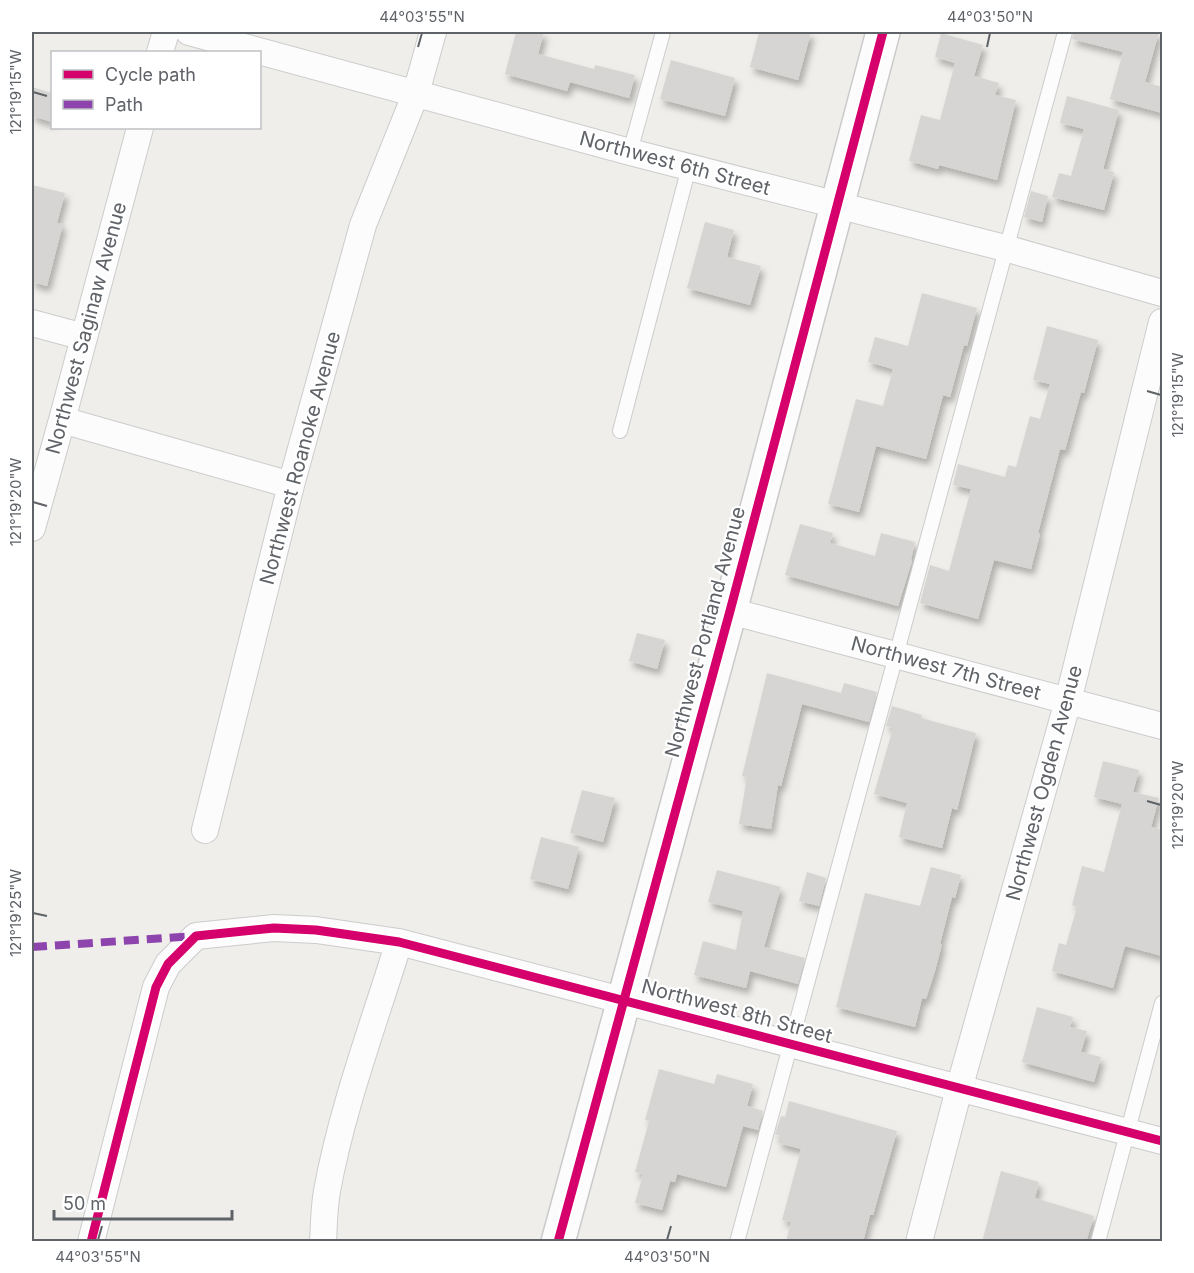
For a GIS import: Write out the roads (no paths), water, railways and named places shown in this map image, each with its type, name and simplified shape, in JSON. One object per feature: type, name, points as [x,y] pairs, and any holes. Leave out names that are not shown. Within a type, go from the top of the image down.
[{"type":"street","points":[[160,51],[166,32]]},
{"type":"street","name":"Northwest 6th Street","points":[[189,32],[260,51]]},
{"type":"street","name":"Northwest Roanoke Avenue","points":[[205,830],[291,485],[363,225],[416,93],[433,32]]},
{"type":"street","name":"Northwest Portland Avenue","points":[[558,1242],[730,611],[883,32]]},
{"type":"street","name":"Northwest 6th Street","points":[[261,51],[630,152],[1005,248],[1162,292]]},
{"type":"street","name":"Northwest Saginaw Avenue","points":[[32,528],[140,129]]},
{"type":"street","name":"Northwest Ogden Avenue","points":[[919,1242],[959,1089],[1068,701],[1162,322]]},
{"type":"street","points":[[32,323],[84,337]]},
{"type":"street","points":[[62,420],[291,485]]},
{"type":"street","name":"Northwest 7th Street","points":[[730,611],[1162,726]]},
{"type":"street","name":"Northwest 8th Street","points":[[91,1242],[156,987],[168,964],[196,936],[274,928],[316,930],[399,942],[1162,1142]]},
{"type":"street","points":[[323,1242],[327,1194],[333,1161],[399,942]]},
{"type":"lane","points":[[630,152],[663,32]]},
{"type":"lane","points":[[737,1242],[1065,32]]},
{"type":"lane","points":[[620,431],[689,167]]},
{"type":"lane","points":[[1098,1242],[1162,1003]]}]
